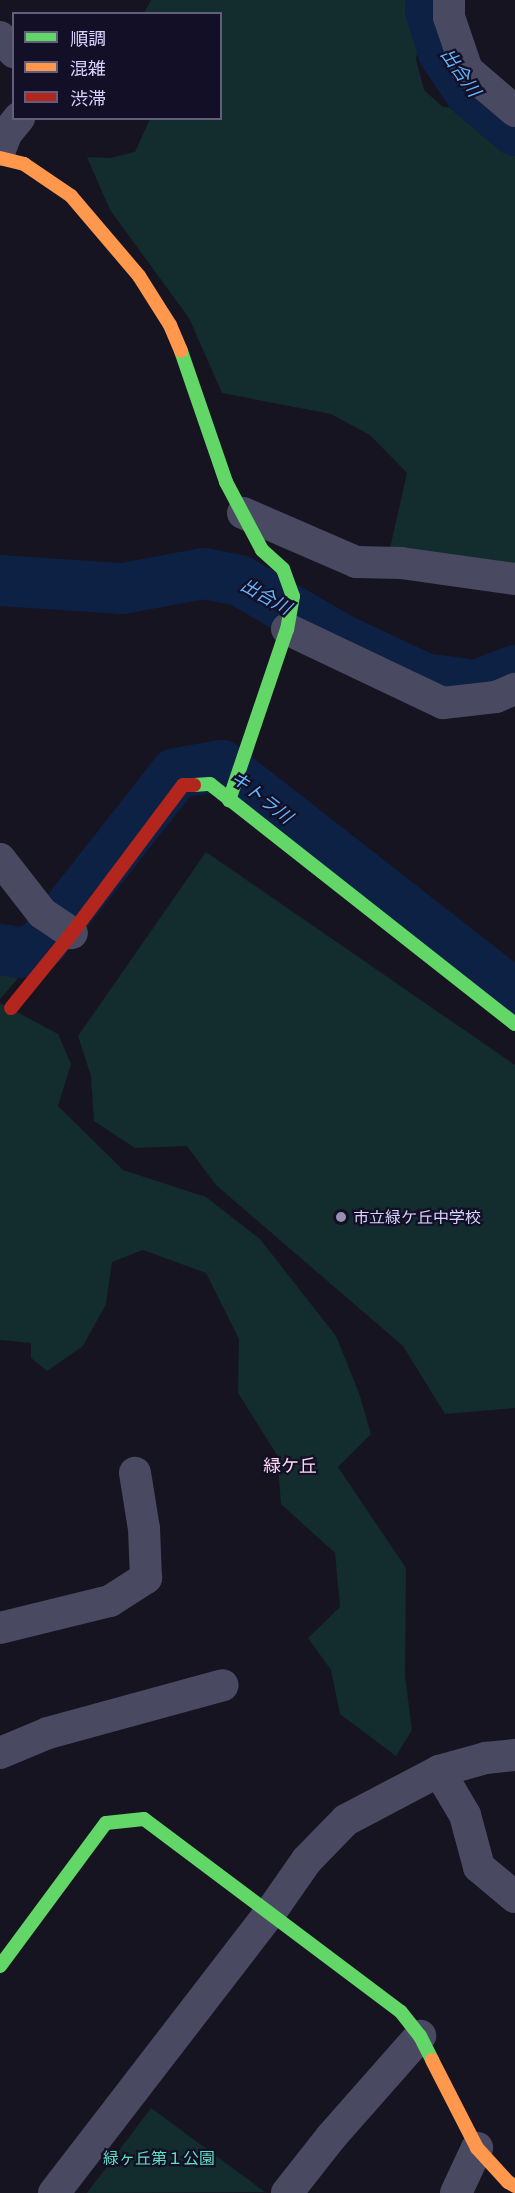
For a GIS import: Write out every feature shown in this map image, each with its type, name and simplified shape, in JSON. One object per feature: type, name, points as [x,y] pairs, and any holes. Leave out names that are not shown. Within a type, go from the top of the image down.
[{"type":"street","points":[[449,0],[449,17],[467,70],[515,111]]},
{"type":"street","points":[[0,38],[12,50]]},
{"type":"street","points":[[0,150],[6,134],[17,120]]},
{"type":"street","points":[[0,158],[24,164],[71,196],[139,276],[170,325],[190,374],[214,453],[243,513],[262,550],[283,569],[292,596],[286,628],[229,800]]},
{"type":"street","points":[[243,513],[356,562],[401,563],[515,579]]},
{"type":"street","points":[[286,628],[443,703],[496,697],[515,689]]},
{"type":"street","points":[[11,1008],[72,933],[183,785],[210,784],[515,1024]]},
{"type":"street","points":[[0,859],[42,913],[72,933]]},
{"type":"street","points":[[0,1628],[110,1601],[146,1578],[144,1529],[135,1473]]},
{"type":"street","points":[[0,1753],[48,1732],[223,1685]]},
{"type":"street","points":[[54,2193],[270,1913],[307,1860],[346,1820],[439,1771],[486,1758],[515,1755]]},
{"type":"street","points":[[439,1771],[465,1815],[479,1867],[515,1897]]},
{"type":"street","points":[[0,1966],[106,1823],[144,1819],[401,2012],[420,2036],[477,2148],[508,2182],[515,2186]]},
{"type":"street","points":[[287,2193],[331,2137],[420,2036]]},
{"type":"street","points":[[456,2193],[477,2148]]},
{"type":"green space","points":[[151,0],[424,0],[424,20],[416,59],[424,90],[443,107],[475,108],[515,143],[515,568],[390,548],[407,473],[370,435],[331,414],[222,393],[189,318],[110,210],[87,157],[110,158],[135,152],[150,120],[222,120],[222,12],[145,12]]},
{"type":"green space","points":[[206,852],[515,1065],[515,1408],[445,1414],[403,1346],[216,1185],[187,1146],[135,1148],[94,1121],[91,1076],[78,1036]]},
{"type":"green space","points":[[0,964],[22,974],[0,999]]},
{"type":"green space","points":[[0,1003],[58,1034],[71,1064],[58,1106],[123,1170],[206,1197],[260,1239],[336,1336],[359,1393],[371,1434],[338,1467],[406,1568],[405,1676],[412,1730],[396,1756],[340,1714],[331,1670],[308,1638],[340,1607],[335,1553],[281,1504],[277,1455],[238,1393],[239,1339],[206,1273],[143,1250],[112,1262],[106,1304],[83,1346],[47,1371],[31,1358],[31,1343],[0,1340]]},
{"type":"green space","name":"緑ヶ丘第１公園","points":[[151,2108],[265,2192],[87,2193]]},
{"type":"waterway","name":"出合川","points":[[431,0],[430,9],[443,52],[470,92],[515,130]]},
{"type":"waterway","name":"出合川","points":[[0,580],[122,588],[203,573],[239,580],[341,639],[424,678],[475,685],[515,670]]},
{"type":"waterway","name":"キトラ川","points":[[0,949],[18,952],[32,950],[43,941],[175,773],[221,765],[515,995]]},
{"type":"traffic: fast","points":[[181,351],[226,482],[262,550],[283,569],[293,596],[287,629],[229,800]]},
{"type":"traffic: fast","points":[[194,785],[210,784],[515,1024]]},
{"type":"traffic: fast","points":[[0,1966],[106,1823],[144,1819],[401,2012],[420,2036],[432,2060]]},
{"type":"traffic: slow","points":[[0,158],[24,164],[71,196],[139,276],[170,325],[181,351]]},
{"type":"traffic: slow","points":[[432,2060],[477,2148],[508,2182],[515,2186]]},
{"type":"traffic: jam","points":[[11,1008],[72,933],[183,785],[194,785]]},
{"type":"place","name":"市立緑ケ丘中学校","points":[[341,1217]]},
{"type":"district","name":"緑ケ丘","points":[[290,1465]]}]
